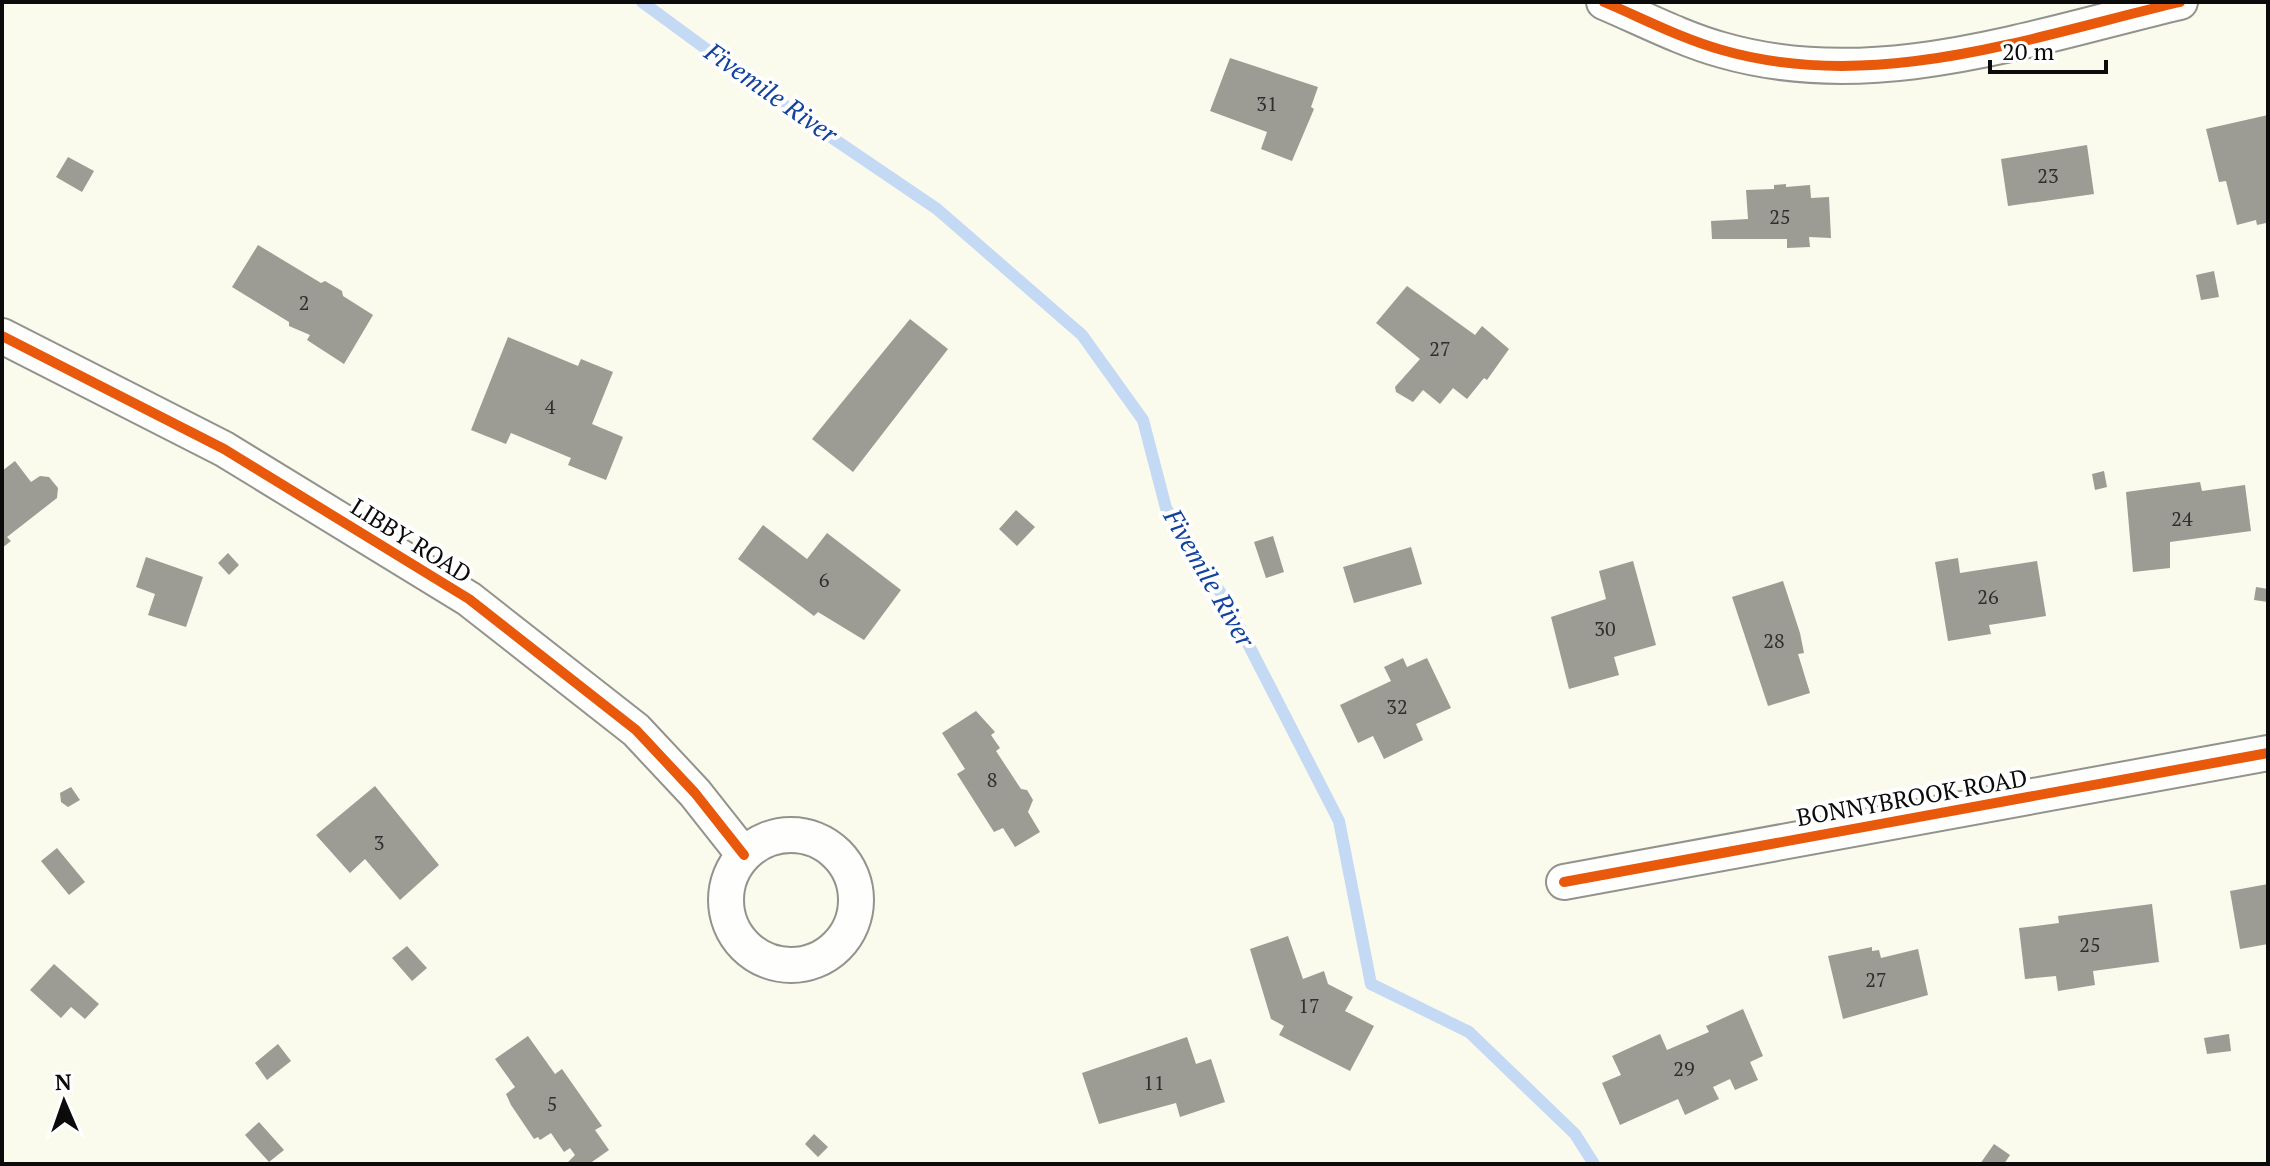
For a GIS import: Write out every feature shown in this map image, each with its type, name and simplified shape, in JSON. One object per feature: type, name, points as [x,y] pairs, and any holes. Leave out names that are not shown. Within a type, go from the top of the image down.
[{"type":"street","points":[[1604,2],[1722,50],[1806,65],[1879,67],[1943,58],[2180,2]]},
{"type":"street","name":"LIBBY ROAD","points":[[2,336],[224,449],[469,599],[636,730],[695,793],[744,855]]},
{"type":"street","name":"BONNYBROOK ROAD","points":[[1564,882],[2268,753]]},
{"type":"building","points":[[1230,58],[1318,87],[1311,107],[1314,109],[1292,161],[1261,149],[1267,132],[1210,111]]},
{"type":"building","points":[[2268,115],[2268,219],[2266,223],[2257,225],[2256,220],[2237,225],[2226,181],[2219,182],[2206,129]]},
{"type":"building","points":[[2087,145],[2094,194],[2008,206],[2001,159]]},
{"type":"building","points":[[68,157],[94,171],[82,192],[56,177]]},
{"type":"building","points":[[1786,184],[1786,187],[1810,185],[1811,198],[1829,197],[1831,238],[1809,237],[1810,247],[1787,248],[1787,239],[1712,239],[1711,221],[1748,219],[1746,190],[1774,189],[1774,185]]},
{"type":"building","points":[[258,245],[321,283],[325,281],[342,291],[343,296],[373,315],[344,364],[307,340],[310,335],[289,326],[289,322],[232,287]]},
{"type":"building","points":[[2214,271],[2219,297],[2201,300],[2196,275]]},
{"type":"building","points":[[1407,286],[1475,335],[1482,326],[1509,349],[1487,380],[1484,378],[1467,399],[1453,388],[1440,404],[1423,390],[1413,402],[1396,392],[1395,387],[1420,359],[1376,323]]},
{"type":"building","points":[[910,319],[948,349],[853,472],[812,439]]},
{"type":"building","points":[[508,337],[578,366],[581,359],[613,372],[592,424],[623,437],[606,480],[568,465],[571,458],[511,433],[506,444],[471,430]]},
{"type":"building","points":[[15,461],[31,482],[40,476],[49,477],[58,488],[57,498],[7,537],[11,541],[2,548],[2,471]]},
{"type":"building","points":[[2104,471],[2107,487],[2095,490],[2092,474]]},
{"type":"building","points":[[2200,482],[2202,491],[2245,485],[2251,531],[2170,542],[2170,568],[2133,572],[2126,492]]},
{"type":"building","points":[[1016,510],[1035,527],[1017,546],[999,529]]},
{"type":"building","points":[[763,525],[807,559],[827,533],[901,590],[864,640],[818,612],[814,616],[738,559]]},
{"type":"building","points":[[1273,536],[1284,572],[1266,578],[1254,542]]},
{"type":"building","points":[[1411,547],[1422,584],[1354,603],[1343,567]]},
{"type":"building","points":[[228,553],[239,565],[229,575],[218,563]]},
{"type":"building","points":[[146,557],[203,577],[186,627],[148,615],[155,594],[136,587]]},
{"type":"building","points":[[1958,558],[1960,573],[2037,561],[2046,616],[1989,625],[1991,634],[1948,641],[1935,562]]},
{"type":"building","points":[[1633,561],[1656,645],[1614,657],[1619,675],[1569,689],[1551,617],[1606,599],[1599,571]]},
{"type":"building","points":[[1783,581],[1800,633],[1804,653],[1798,654],[1810,693],[1768,706],[1732,597]]},
{"type":"building","points":[[2256,587],[2268,589],[2268,602],[2254,600]]},
{"type":"building","points":[[1403,658],[1407,667],[1427,658],[1451,708],[1416,724],[1423,740],[1384,759],[1373,736],[1358,743],[1340,705],[1391,681],[1384,667]]},
{"type":"building","points":[[976,711],[995,732],[991,735],[1000,748],[996,751],[1021,789],[1027,790],[1033,800],[1028,812],[1040,832],[1015,847],[1003,828],[994,832],[957,774],[965,769],[942,733]]},
{"type":"building","points":[[375,786],[439,865],[400,900],[365,859],[350,873],[316,835]]},
{"type":"building","points":[[71,787],[80,800],[68,807],[61,802],[60,793]]},
{"type":"building","points":[[57,848],[85,882],[69,895],[41,861]]},
{"type":"building","points":[[2268,884],[2268,944],[2240,949],[2230,891]]},
{"type":"building","points":[[2152,904],[2159,962],[2093,971],[2095,985],[2058,991],[2056,976],[2025,979],[2019,928],[2059,923],[2058,916]]},
{"type":"building","points":[[1288,936],[1303,979],[1324,971],[1328,984],[1353,997],[1345,1011],[1374,1026],[1350,1071],[1279,1035],[1284,1026],[1271,1019],[1250,949]]},
{"type":"building","points":[[407,946],[427,968],[412,981],[392,958]]},
{"type":"building","points":[[1872,947],[1872,951],[1879,950],[1881,958],[1918,949],[1928,995],[1843,1019],[1828,956]]},
{"type":"building","points":[[54,964],[99,1004],[85,1019],[71,1007],[61,1018],[30,990]]},
{"type":"building","points":[[1743,1009],[1763,1056],[1750,1062],[1758,1080],[1735,1090],[1730,1079],[1713,1087],[1719,1099],[1685,1115],[1678,1099],[1620,1125],[1602,1083],[1621,1075],[1612,1056],[1660,1034],[1667,1050],[1709,1032],[1706,1026]]},
{"type":"building","points":[[2229,1034],[2231,1051],[2207,1054],[2204,1038]]},
{"type":"building","points":[[528,1036],[555,1074],[562,1069],[602,1126],[595,1130],[609,1150],[589,1164],[566,1164],[575,1155],[570,1148],[564,1152],[551,1133],[540,1140],[538,1137],[534,1139],[511,1105],[506,1094],[515,1087],[495,1059]]},
{"type":"building","points":[[1187,1037],[1196,1064],[1211,1059],[1225,1102],[1180,1117],[1176,1103],[1099,1124],[1082,1073]]},
{"type":"building","points":[[278,1044],[291,1061],[267,1080],[255,1063]]},
{"type":"building","points":[[259,1122],[284,1150],[269,1162],[245,1135]]},
{"type":"building","points":[[814,1134],[828,1147],[818,1157],[805,1144]]},
{"type":"building","points":[[1994,1144],[2010,1155],[2004,1164],[1980,1164]]},
{"type":"waterway","name":"Fivemile River","points":[[642,2],[769,95],[937,209],[1082,335],[1143,420],[1166,508],[1226,601],[1339,821],[1371,984],[1469,1032],[1575,1134],[1594,1164]]},
{"type":"cycle path","points":[[1604,2],[1722,50],[1779,62],[1837,66],[1952,56],[2180,2]]},
{"type":"cycle path","points":[[2,336],[224,449],[469,599],[636,730],[695,793],[744,855]]},
{"type":"cycle path","points":[[1564,882],[2268,753]]}]
